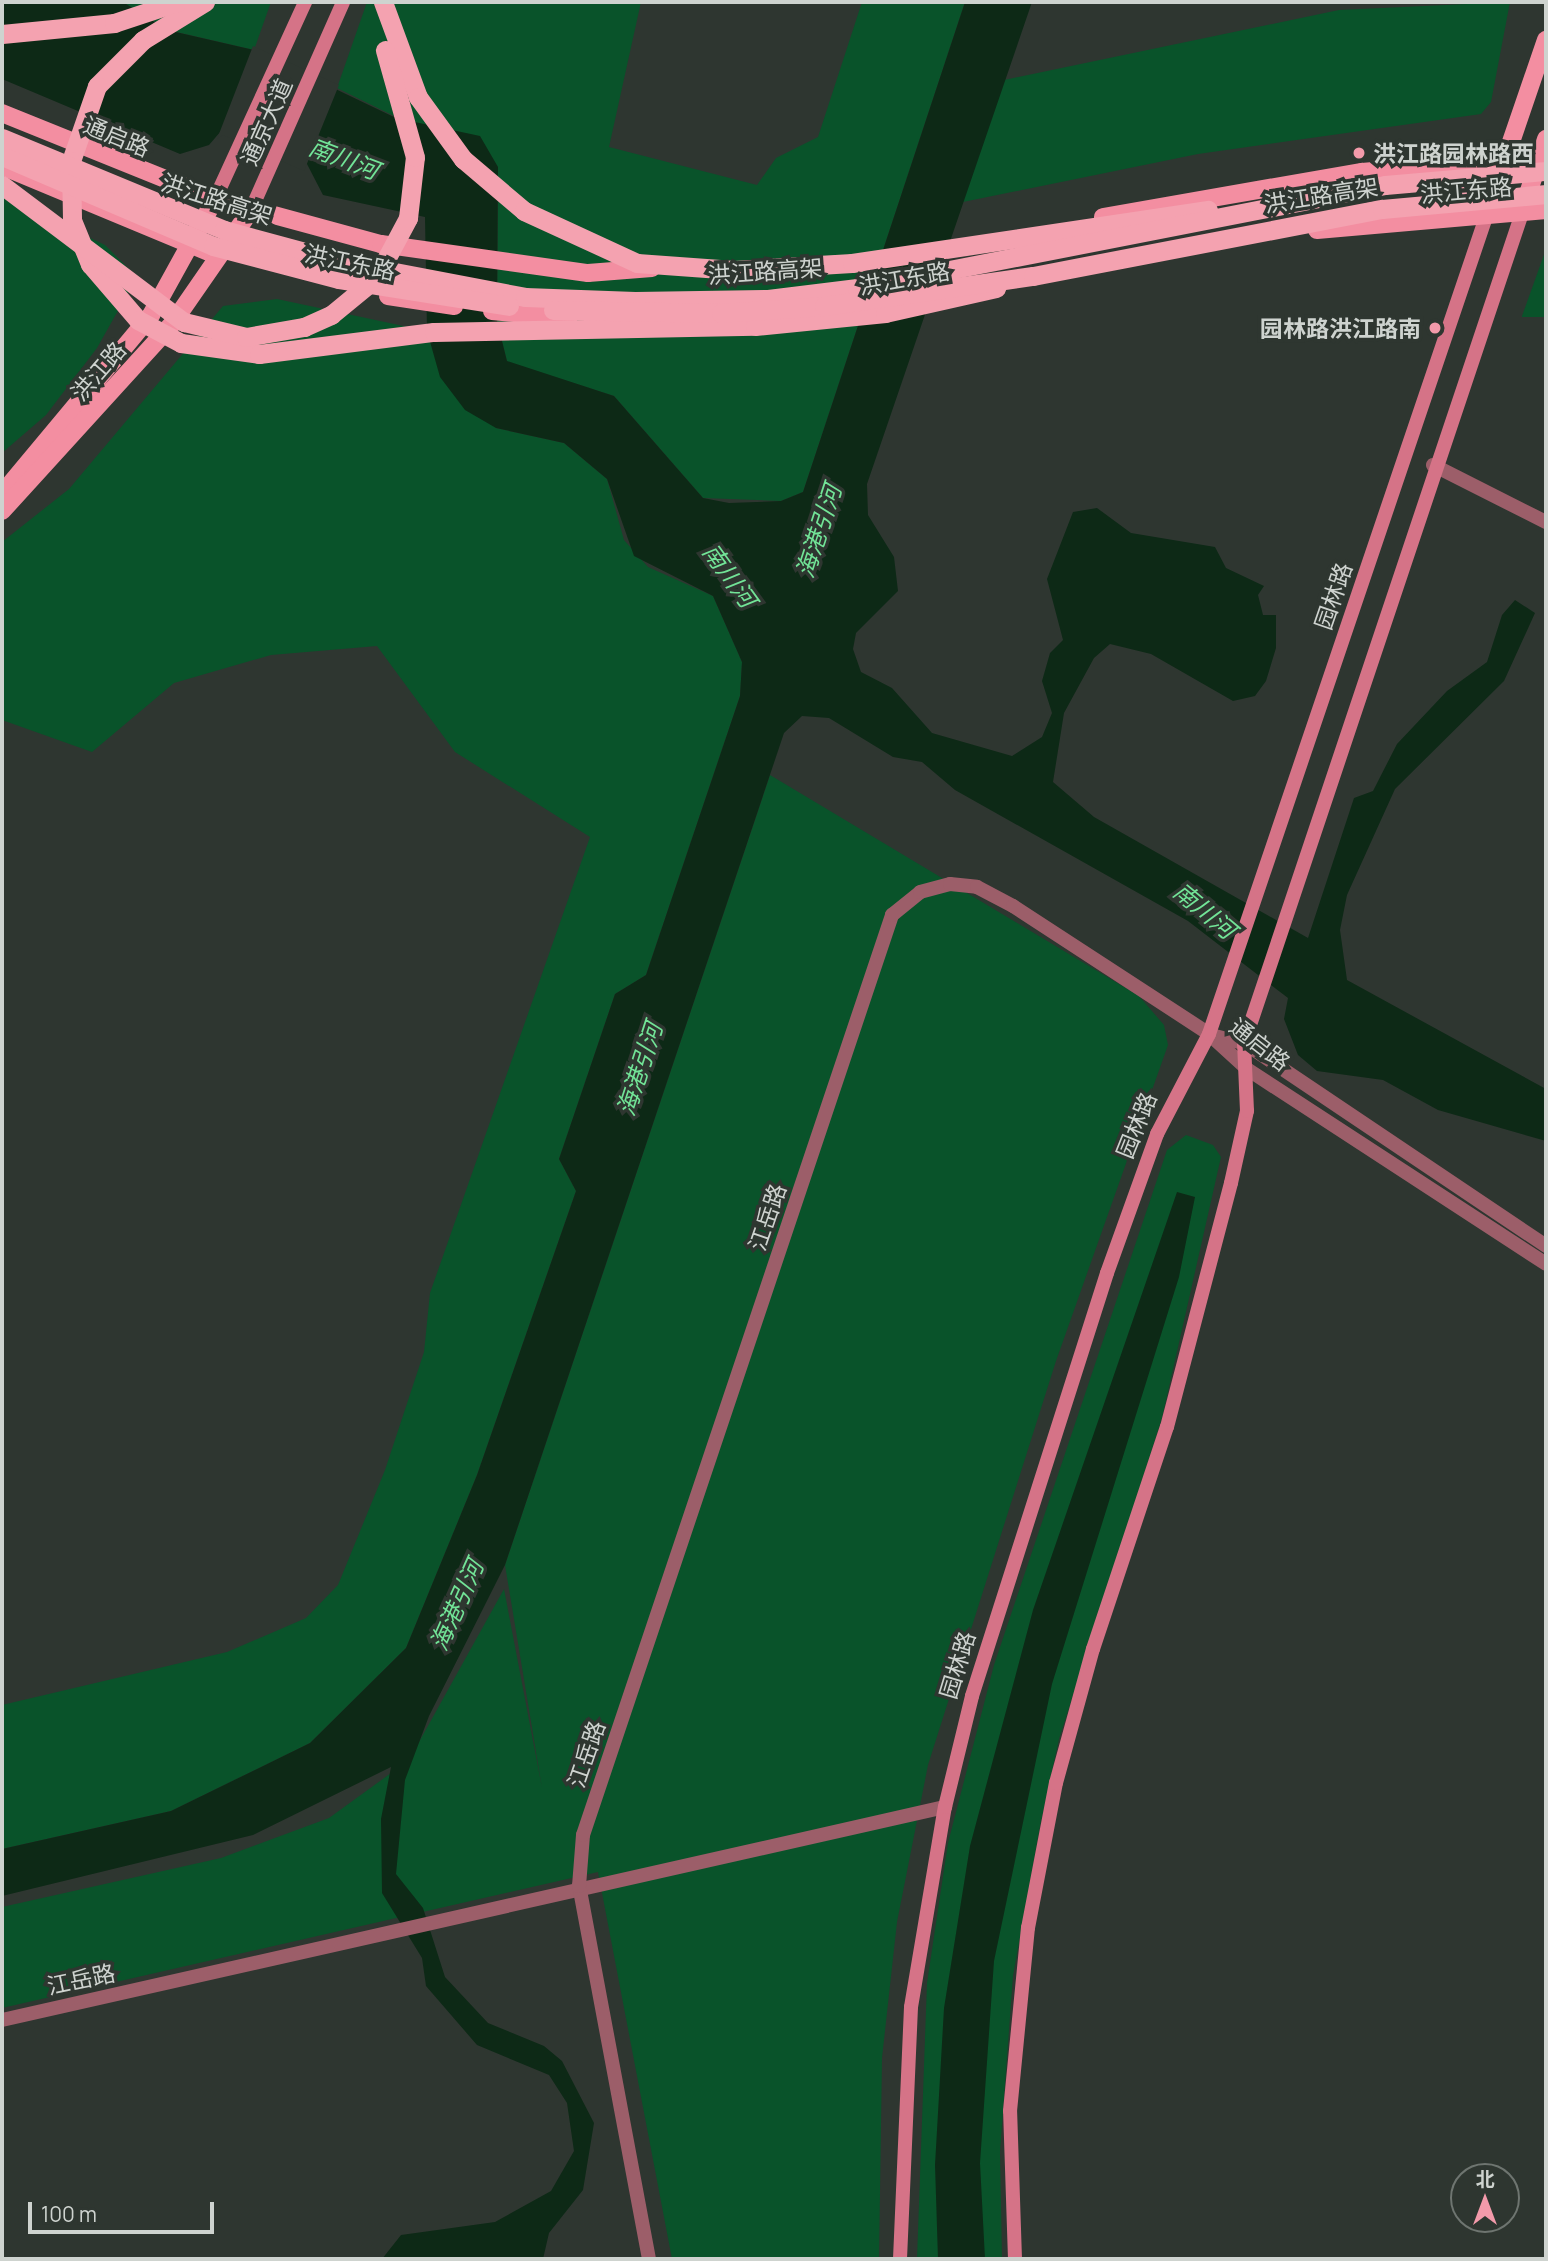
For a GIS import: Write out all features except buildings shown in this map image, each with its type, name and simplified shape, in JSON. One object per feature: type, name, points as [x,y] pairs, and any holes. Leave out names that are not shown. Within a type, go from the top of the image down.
[{"type":"highway","points":[[2,34],[114,23],[177,2]]},
{"type":"highway","points":[[205,2],[143,40],[97,86],[74,140],[69,195],[90,264],[111,295],[138,320],[190,346],[259,354],[461,330],[808,323],[971,297],[1033,276]]},
{"type":"highway","points":[[2,185],[184,322],[246,337],[304,327],[331,315],[376,278],[403,233],[414,196],[412,137],[373,2]]},
{"type":"highway","points":[[383,2],[418,97],[463,159],[524,211],[588,246],[637,262],[723,270],[852,263],[1163,214],[1289,202]]},
{"type":"highway","name":"洪江路高架","points":[[2,138],[223,230],[342,262],[524,297],[768,299],[971,270],[1289,202],[1459,176],[1545,156]]},
{"type":"highway","name":"洪江路高架","points":[[2,156],[213,246],[339,279],[510,307],[627,314],[754,312],[1033,276],[1287,224],[1546,194]]},
{"type":"main road","name":"通京大道","points":[[188,247],[240,148],[305,2]]},
{"type":"main road","name":"通京大道","points":[[224,258],[276,163],[343,2]]},
{"type":"main road","name":"园林路","points":[[900,2259],[911,2007],[945,1807],[972,1696],[1107,1273],[1157,1134],[1209,1034],[1546,40]]},
{"type":"main road","name":"通启路","points":[[2,113],[215,199]]},
{"type":"main road","name":"洪江东路","points":[[215,199],[424,253],[500,265],[588,273],[858,257],[961,242],[1271,185],[1506,157],[1545,156]]},
{"type":"main road","points":[[1014,2259],[1010,2111],[1028,1928],[1075,1709],[1167,1427],[1236,1159],[1247,1069],[1244,1043],[1433,465],[1523,210],[1545,156]]},
{"type":"main road","points":[[2,166],[188,247]]},
{"type":"main road","name":"洪江东路","points":[[188,247],[224,258],[420,302],[500,312],[667,322],[851,312],[1275,234],[1546,210]]},
{"type":"main road","name":"洪江路","points":[[2,494],[151,315],[188,247]]},
{"type":"main road","name":"洪江路","points":[[2,511],[224,258]]},
{"type":"street","points":[[1433,465],[1546,522]]},
{"type":"street","name":"江岳路","points":[[649,2259],[579,1886],[583,1835],[892,915],[920,892],[950,884],[977,887],[1209,1034]]},
{"type":"street","name":"通启路","points":[[1209,1034],[1244,1043],[1546,1246]]},
{"type":"street","name":"通启路","points":[[1209,1034],[1247,1069],[1546,1264]]},
{"type":"street","points":[[579,1886],[945,1807]]},
{"type":"street","name":"江岳路","points":[[2,2021],[399,1933],[579,1886]]},
{"type":"green space","points":[[123,2],[271,2],[254,50],[168,30]]},
{"type":"green space","points":[[367,2],[641,2],[609,147],[757,185],[776,158],[818,137],[862,2],[965,2],[803,492],[781,501],[703,498],[614,396],[507,362],[497,321],[498,167],[337,88]]},
{"type":"green space","points":[[1510,2],[1491,102],[1481,114],[1198,154],[958,203],[1004,80],[1339,10]]},
{"type":"green space","points":[[2,196],[105,245],[137,277],[97,348],[46,415],[2,453]]},
{"type":"green space","points":[[1546,249],[1546,317],[1522,317],[1522,316]]},
{"type":"green space","points":[[277,299],[427,331],[496,428],[564,443],[607,479],[624,540],[648,567],[713,596],[742,662],[740,696],[646,975],[615,994],[559,1159],[576,1191],[477,1475],[406,1648],[310,1743],[171,1811],[2,1849],[2,1705],[227,1652],[306,1618],[338,1585],[385,1470],[424,1352],[430,1293],[590,837],[455,752],[377,646],[271,655],[174,683],[92,752],[2,720],[2,542],[69,489],[223,306]]},
{"type":"green space","points":[[770,775],[1139,996],[1164,1025],[1168,1045],[1056,1361],[928,1765],[897,1922],[882,2058],[879,2259],[672,2259],[598,1872],[2,2008],[2,1907],[221,1858],[329,1818],[409,1760],[504,1589],[542,1788],[505,1565]]},
{"type":"green space","points":[[1186,1135],[1213,1145],[1221,1157],[1162,1418],[1059,1739],[1040,1826],[1013,1976],[1000,2152],[1002,2259],[917,2259],[927,1983],[948,1843],[994,1665],[1167,1150]]},
{"type":"water","points":[[2,2],[123,2],[167,30],[254,50],[396,118],[480,136],[498,167],[497,321],[507,361],[614,396],[703,498],[729,503],[781,501],[803,492],[965,2],[1032,2],[867,484],[868,515],[894,557],[898,591],[856,633],[853,649],[861,672],[892,688],[932,733],[1012,756],[1042,737],[1052,713],[1042,681],[1050,653],[1063,640],[1047,579],[1073,512],[1097,508],[1131,533],[1215,547],[1226,568],[1264,586],[1258,595],[1263,615],[1276,615],[1276,648],[1266,681],[1255,696],[1233,701],[1151,654],[1110,644],[1094,658],[1064,713],[1053,782],[1094,817],[1308,938],[1354,798],[1373,791],[1397,744],[1447,691],[1487,662],[1502,615],[1515,600],[1535,613],[1504,681],[1395,789],[1347,895],[1340,930],[1347,980],[1546,1089],[1546,1141],[1438,1110],[1383,1080],[1317,1071],[1298,1055],[1284,1019],[1288,998],[1188,921],[955,790],[922,762],[893,757],[829,718],[802,716],[784,733],[505,1565],[429,1716],[405,1780],[396,1874],[423,1908],[445,1977],[488,2023],[544,2046],[562,2061],[594,2123],[583,2190],[549,2233],[543,2259],[382,2259],[401,2235],[495,2222],[551,2191],[574,2151],[567,2103],[549,2075],[477,2045],[426,1986],[422,1958],[382,1893],[381,1819],[391,1767],[253,1835],[2,1896],[2,1849],[171,1811],[310,1743],[406,1648],[477,1475],[576,1191],[559,1159],[615,994],[646,975],[740,696],[742,662],[713,596],[634,556],[607,479],[564,443],[496,428],[465,410],[440,377],[427,331],[425,217],[323,195],[307,164],[221,131],[209,145],[180,154],[2,79]]},
{"type":"water","points":[[1177,1192],[1195,1197],[1179,1277],[1052,1684],[994,1961],[980,2163],[985,2259],[938,2259],[935,2165],[944,2008],[970,1846],[1033,1610]]},
{"type":"pier","points":[[253,46],[339,85],[304,171],[223,135],[217,139]]},
{"type":"place","name":"洪江路园林路西","points":[[1359,153]]},
{"type":"place","name":"园林路洪江路南","points":[[1435,328]]},
{"type":"water label","name":"南川河","points":[[344,158]]},
{"type":"water label","name":"海港引河","points":[[818,531]]},
{"type":"water label","name":"南川河","points":[[730,575]]},
{"type":"water label","name":"南川河","points":[[1205,910]]},
{"type":"water label","name":"海港引河","points":[[639,1069]]},
{"type":"water label","name":"海港引河","points":[[456,1605]]}]
